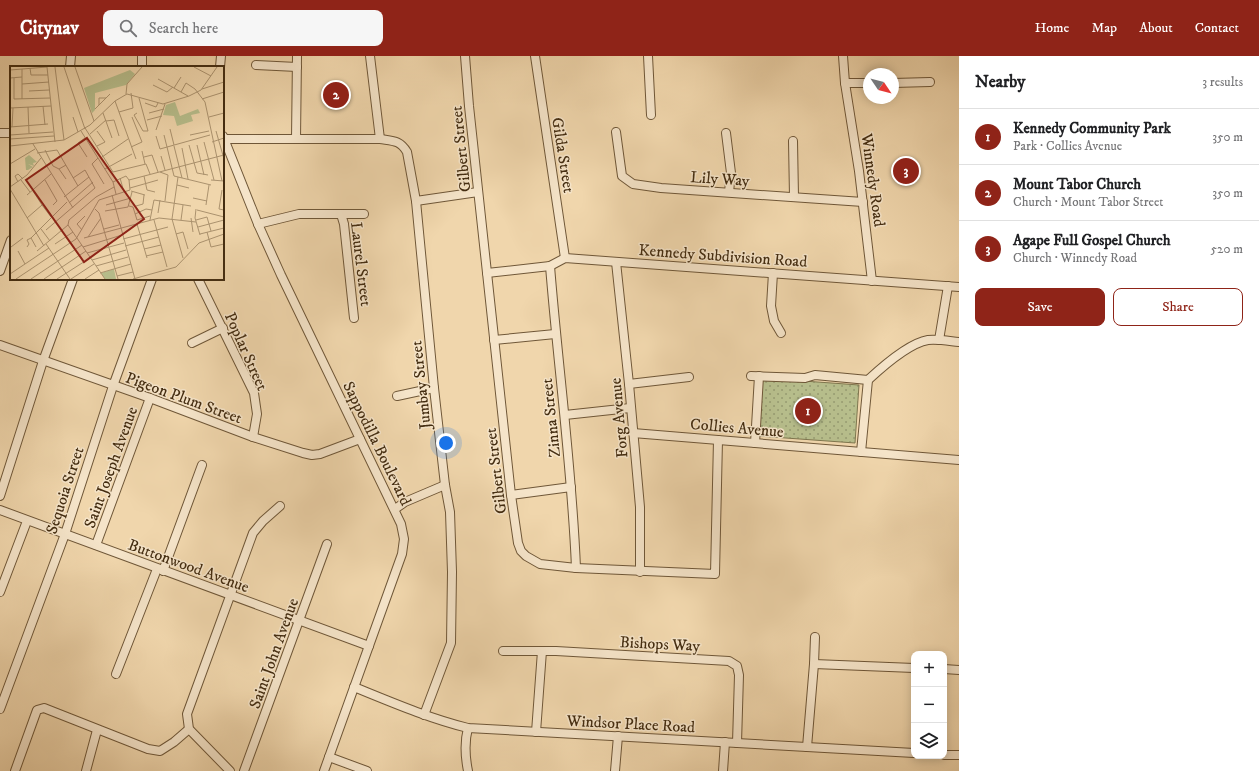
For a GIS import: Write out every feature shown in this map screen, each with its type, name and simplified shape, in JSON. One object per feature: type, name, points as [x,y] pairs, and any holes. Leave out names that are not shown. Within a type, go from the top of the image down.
[{"type":"street","points":[[296,138],[297,56]]},
{"type":"street","points":[[370,56],[380,139]]},
{"type":"street","name":"Gilbert Street","points":[[465,56],[478,192],[511,495],[518,543],[521,551],[532,561],[540,564],[640,572],[715,574],[718,440]]},
{"type":"street","name":"Gilda Street","points":[[535,56],[565,258]]},
{"type":"street","points":[[648,56],[651,115]]},
{"type":"street","name":"Winnedy Road","points":[[843,56],[845,83],[863,202],[872,281]]},
{"type":"street","points":[[256,65],[297,67]]},
{"type":"street","points":[[899,83],[930,82]]},
{"type":"street","points":[[845,83],[863,83]]},
{"type":"street","name":"Lily Way","points":[[616,132],[622,176],[633,184],[661,188],[863,202]]},
{"type":"street","points":[[726,133],[731,173],[729,192]]},
{"type":"street","name":"Jumbay Street","points":[[224,138],[380,139],[395,141],[403,146],[407,152],[416,201],[434,388],[445,485],[450,512],[451,643],[424,714]]},
{"type":"street","name":"Sappodilla Boulevard","points":[[224,140],[258,224],[402,524],[404,539],[402,554],[324,771]]},
{"type":"street","points":[[793,140],[794,197]]},
{"type":"street","points":[[416,201],[478,192]]},
{"type":"street","name":"Laurel Street","points":[[258,224],[299,214],[364,214]]},
{"type":"street","name":"Laurel Street","points":[[341,214],[344,224],[354,318]]},
{"type":"street","points":[[0,271],[10,243]]},
{"type":"street","points":[[487,273],[550,266],[565,258]]},
{"type":"street","name":"Kennedy Subdivision Road","points":[[565,258],[959,287]]},
{"type":"street","name":"Forg Avenue","points":[[616,262],[640,507],[640,572]]},
{"type":"street","name":"Zinna Street","points":[[550,266],[575,526],[576,568]]},
{"type":"street","points":[[772,273],[771,306],[774,321],[781,333]]},
{"type":"street","points":[[0,496],[44,361],[73,280]]},
{"type":"street","name":"Sequoia Street","points":[[0,709],[3,691],[65,534],[113,386],[152,280]]},
{"type":"street","name":"Poplar Street","points":[[199,280],[254,393],[256,414],[253,437]]},
{"type":"street","points":[[939,340],[948,286]]},
{"type":"street","points":[[192,343],[223,328]]},
{"type":"street","points":[[494,340],[556,334]]},
{"type":"street","points":[[861,452],[868,380],[912,346],[924,341],[939,340],[959,342]]},
{"type":"street","name":"Pigeon Plum Street","points":[[0,345],[150,398],[253,437],[312,455],[320,454],[360,439]]},
{"type":"street","points":[[755,443],[755,376],[805,378],[815,375],[868,380]]},
{"type":"street","points":[[629,384],[689,377]]},
{"type":"street","points":[[397,396],[434,388]]},
{"type":"street","name":"Saint Joseph Avenue","points":[[96,545],[150,398]]},
{"type":"street","points":[[565,415],[630,408]]},
{"type":"street","name":"Collies Avenue","points":[[633,433],[959,460]]},
{"type":"street","points":[[116,674],[202,465]]},
{"type":"street","points":[[395,509],[405,502],[445,485]]},
{"type":"street","points":[[511,495],[571,487]]},
{"type":"street","points":[[230,771],[189,729],[187,714],[253,533],[263,521],[280,506]]},
{"type":"street","name":"Buttonwood Avenue","points":[[0,510],[299,622],[369,646]]},
{"type":"street","points":[[0,592],[27,521]]},
{"type":"street","name":"Saint John Avenue","points":[[244,771],[327,544]]},
{"type":"street","points":[[807,747],[815,637]]},
{"type":"street","name":"Bishops Way","points":[[503,651],[556,651],[729,661],[737,666],[739,675],[737,743]]},
{"type":"street","points":[[536,732],[542,651]]},
{"type":"street","points":[[814,664],[911,668]]},
{"type":"street","points":[[947,669],[959,670]]},
{"type":"street","name":"Windsor Place Road","points":[[354,687],[449,723],[468,728],[911,753]]},
{"type":"street","points":[[15,771],[37,710],[44,708],[148,749],[160,751],[174,742],[189,729]]},
{"type":"street","points":[[468,728],[465,747],[468,771]]},
{"type":"street","points":[[86,771],[97,730]]},
{"type":"street","points":[[615,771],[618,736]]},
{"type":"street","points":[[723,771],[725,742]]},
{"type":"street","points":[[947,755],[959,756]]},
{"type":"street","points":[[329,757],[367,771]]},
{"type":"green space","points":[[762,378],[859,385],[855,443],[758,436]]},
{"type":"place","name":"Mount Tabor Church","points":[[336,95]]},
{"type":"place","name":"Agape Full Gospel Church","points":[[906,171]]},
{"type":"place","name":"Kennedy Community Park","points":[[808,411]]}]
